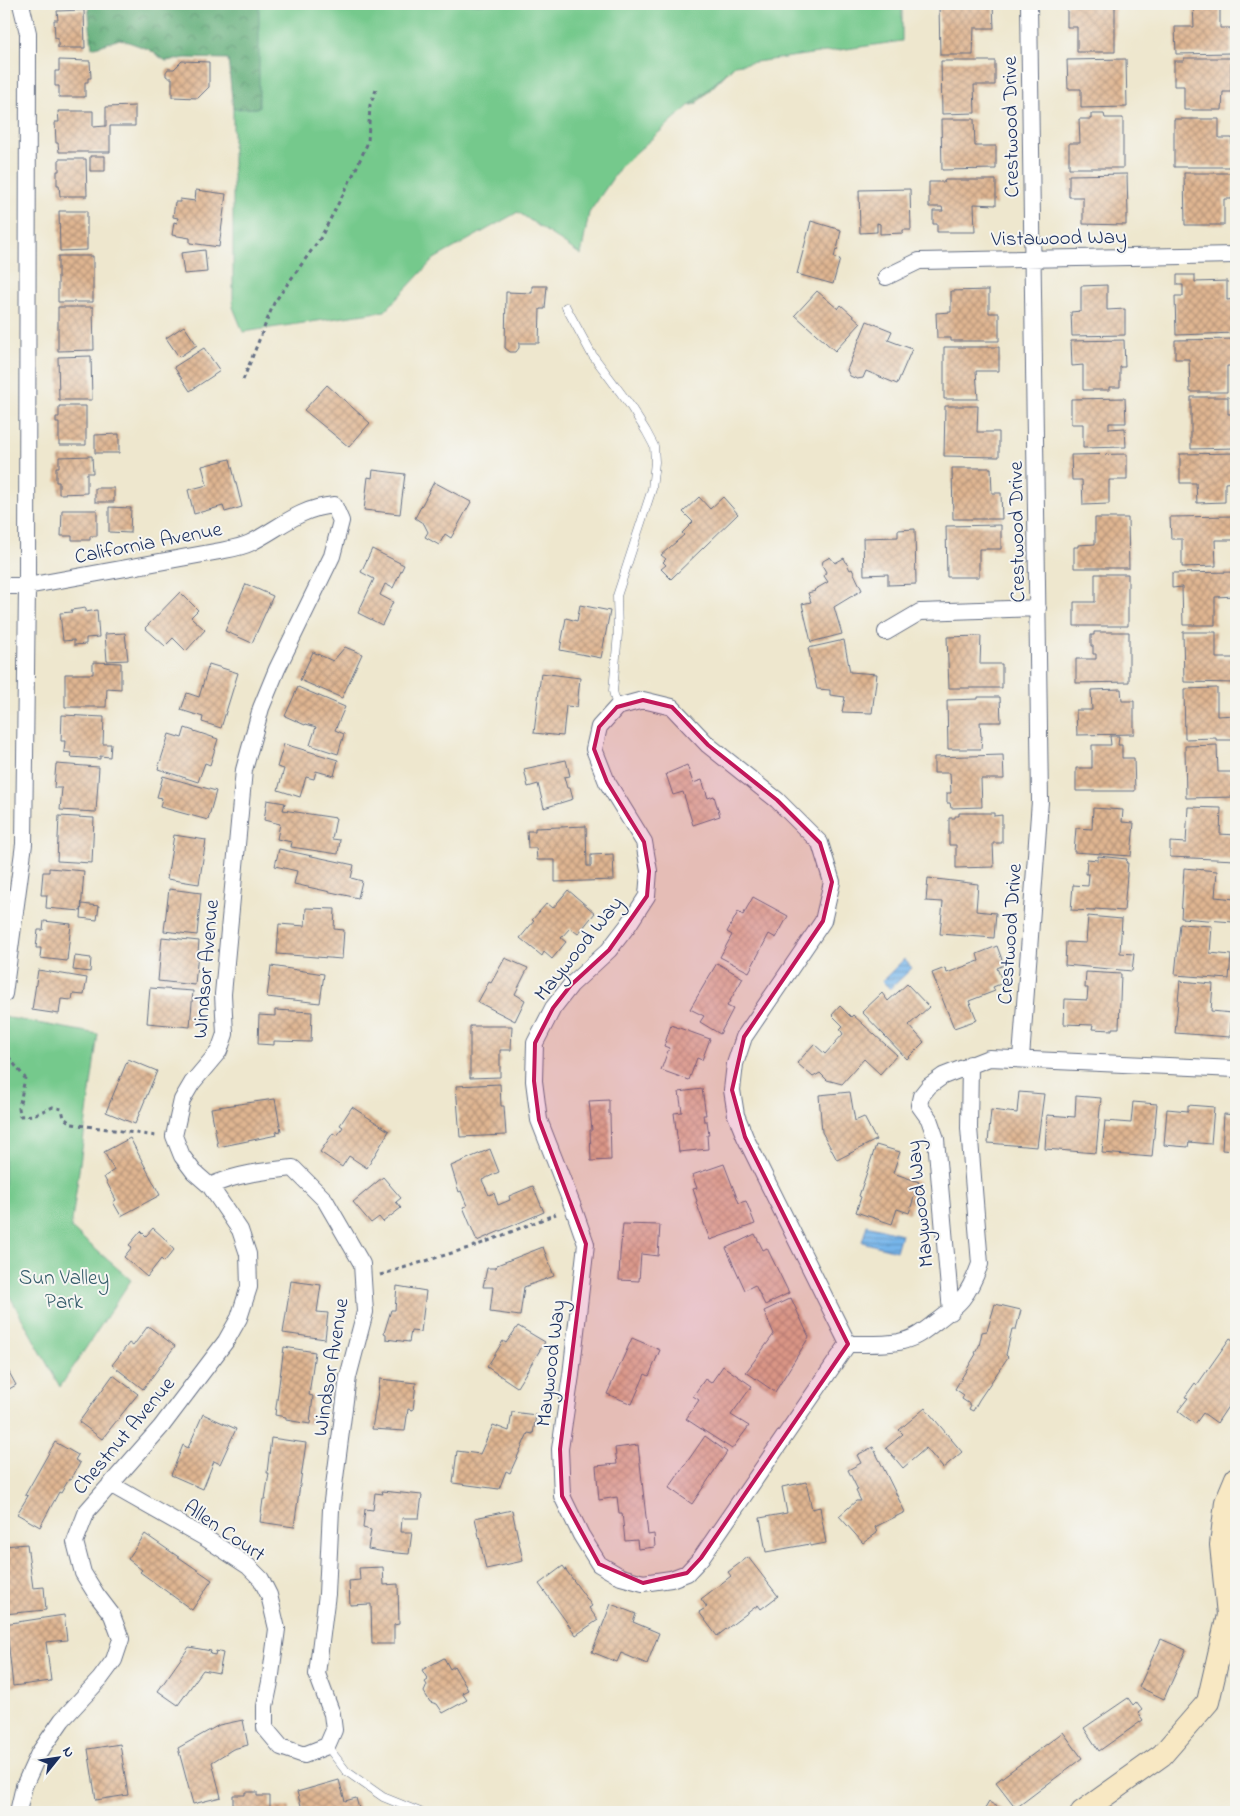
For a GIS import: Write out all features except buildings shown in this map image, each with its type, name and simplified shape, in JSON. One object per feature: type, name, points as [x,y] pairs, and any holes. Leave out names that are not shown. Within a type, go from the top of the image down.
[{"type":"street","points":[[4,994],[24,844],[27,586],[28,33],[21,4]]},
{"type":"street","name":"Crestwood Drive","points":[[1021,1058],[1040,801],[1029,4]]},
{"type":"street","name":"Vistawood Way","points":[[886,277],[919,262],[1236,255]]},
{"type":"street","name":"Windsor Avenue","points":[[174,1136],[182,1100],[192,1083],[220,1051],[225,1034],[223,994],[244,770],[261,708],[277,668],[332,556],[341,521],[334,505],[305,510],[292,518]]},
{"type":"street","name":"California Avenue","points":[[4,586],[27,586],[220,551],[249,544],[292,518]]},
{"type":"street","points":[[886,632],[920,612],[1038,608]]},
{"type":"street","points":[[617,707],[643,700],[672,707],[708,745],[778,800],[820,843],[832,882],[823,921],[744,1037],[735,1064],[732,1090],[736,1114],[745,1137],[848,1344],[898,1342],[919,1336],[951,1312],[973,1284],[980,1264],[969,1128],[970,1064]]},
{"type":"street","name":"Maywood Way","points":[[617,707],[599,726],[594,750],[607,782],[644,842],[649,871],[646,896],[629,924],[609,950],[571,984],[553,1008],[534,1043],[534,1081],[539,1120],[586,1244],[571,1375],[560,1449],[562,1496],[581,1535],[599,1564],[621,1577],[643,1583],[671,1579],[687,1573],[701,1558],[848,1344]]},
{"type":"street","name":"Maywood Way","points":[[951,1312],[936,1139],[929,1119],[919,1105],[921,1096],[929,1086],[943,1076],[989,1058],[1236,1069]]},
{"type":"street","points":[[174,1136],[182,1156],[194,1172],[210,1186]]},
{"type":"street","name":"Windsor Avenue","points":[[210,1186],[222,1180],[260,1171],[293,1168],[325,1200],[362,1264],[365,1312],[346,1386],[330,1509],[327,1594],[317,1674],[332,1714],[334,1730],[327,1746]]},
{"type":"street","name":"Chestnut Avenue","points":[[18,1812],[24,1786],[39,1753],[62,1720],[100,1679],[114,1660],[121,1639],[112,1615],[83,1573],[74,1542],[87,1510],[161,1427],[226,1341],[240,1318],[249,1287],[248,1254],[240,1230],[210,1186]]},
{"type":"street","points":[[1082,1812],[1162,1755],[1208,1702],[1228,1615],[1221,1545],[1226,1502],[1236,1478]]},
{"type":"street","name":"Allen Court","points":[[110,1484],[207,1539],[248,1566],[261,1579],[269,1595],[277,1628],[265,1706],[265,1728],[281,1747],[304,1755],[317,1752],[327,1746]]},
{"type":"lane","points":[[566,307],[591,353],[629,404],[654,446],[655,462],[652,489],[616,596],[618,633],[613,690],[617,707]]},
{"type":"lane","points":[[327,1746],[346,1771],[383,1797],[420,1812]]},
{"type":"path","points":[[242,380],[274,303],[321,237],[355,171],[368,142],[370,105],[376,90]]},
{"type":"path","points":[[4,1051],[25,1078],[20,1116],[33,1115],[53,1107],[62,1108],[64,1118],[72,1124],[159,1136],[174,1136]]},
{"type":"path","points":[[4,1100],[10,1059]]},
{"type":"path","points":[[363,1280],[478,1245],[573,1207]]},
{"type":"highlighted area","points":[[643,700],[672,707],[708,745],[777,800],[820,843],[832,882],[823,921],[744,1037],[732,1090],[745,1137],[848,1344],[701,1558],[687,1573],[643,1583],[599,1564],[562,1496],[560,1449],[586,1244],[539,1120],[534,1081],[535,1043],[553,1008],[571,985],[609,950],[647,896],[649,871],[644,842],[607,782],[594,749],[599,727],[617,707]]},
{"type":"green space","points":[[88,4],[399,4],[735,65],[696,104],[649,115],[233,109],[228,59],[186,58],[166,61],[148,49],[120,39],[92,48]]},
{"type":"green space","points":[[259,4],[902,4],[902,41],[735,65],[621,166],[589,213],[581,255],[518,212],[434,259],[385,311],[243,332],[233,307],[233,109],[259,108]]},
{"type":"green space","name":"Sun Valley Park","points":[[4,1017],[98,1034],[71,1228],[131,1280],[60,1387],[9,1295],[4,1294]]},
{"type":"water","points":[[904,959],[912,968],[890,989],[882,981]]},
{"type":"water","points":[[867,1225],[901,1234],[896,1251],[862,1242]]}]
